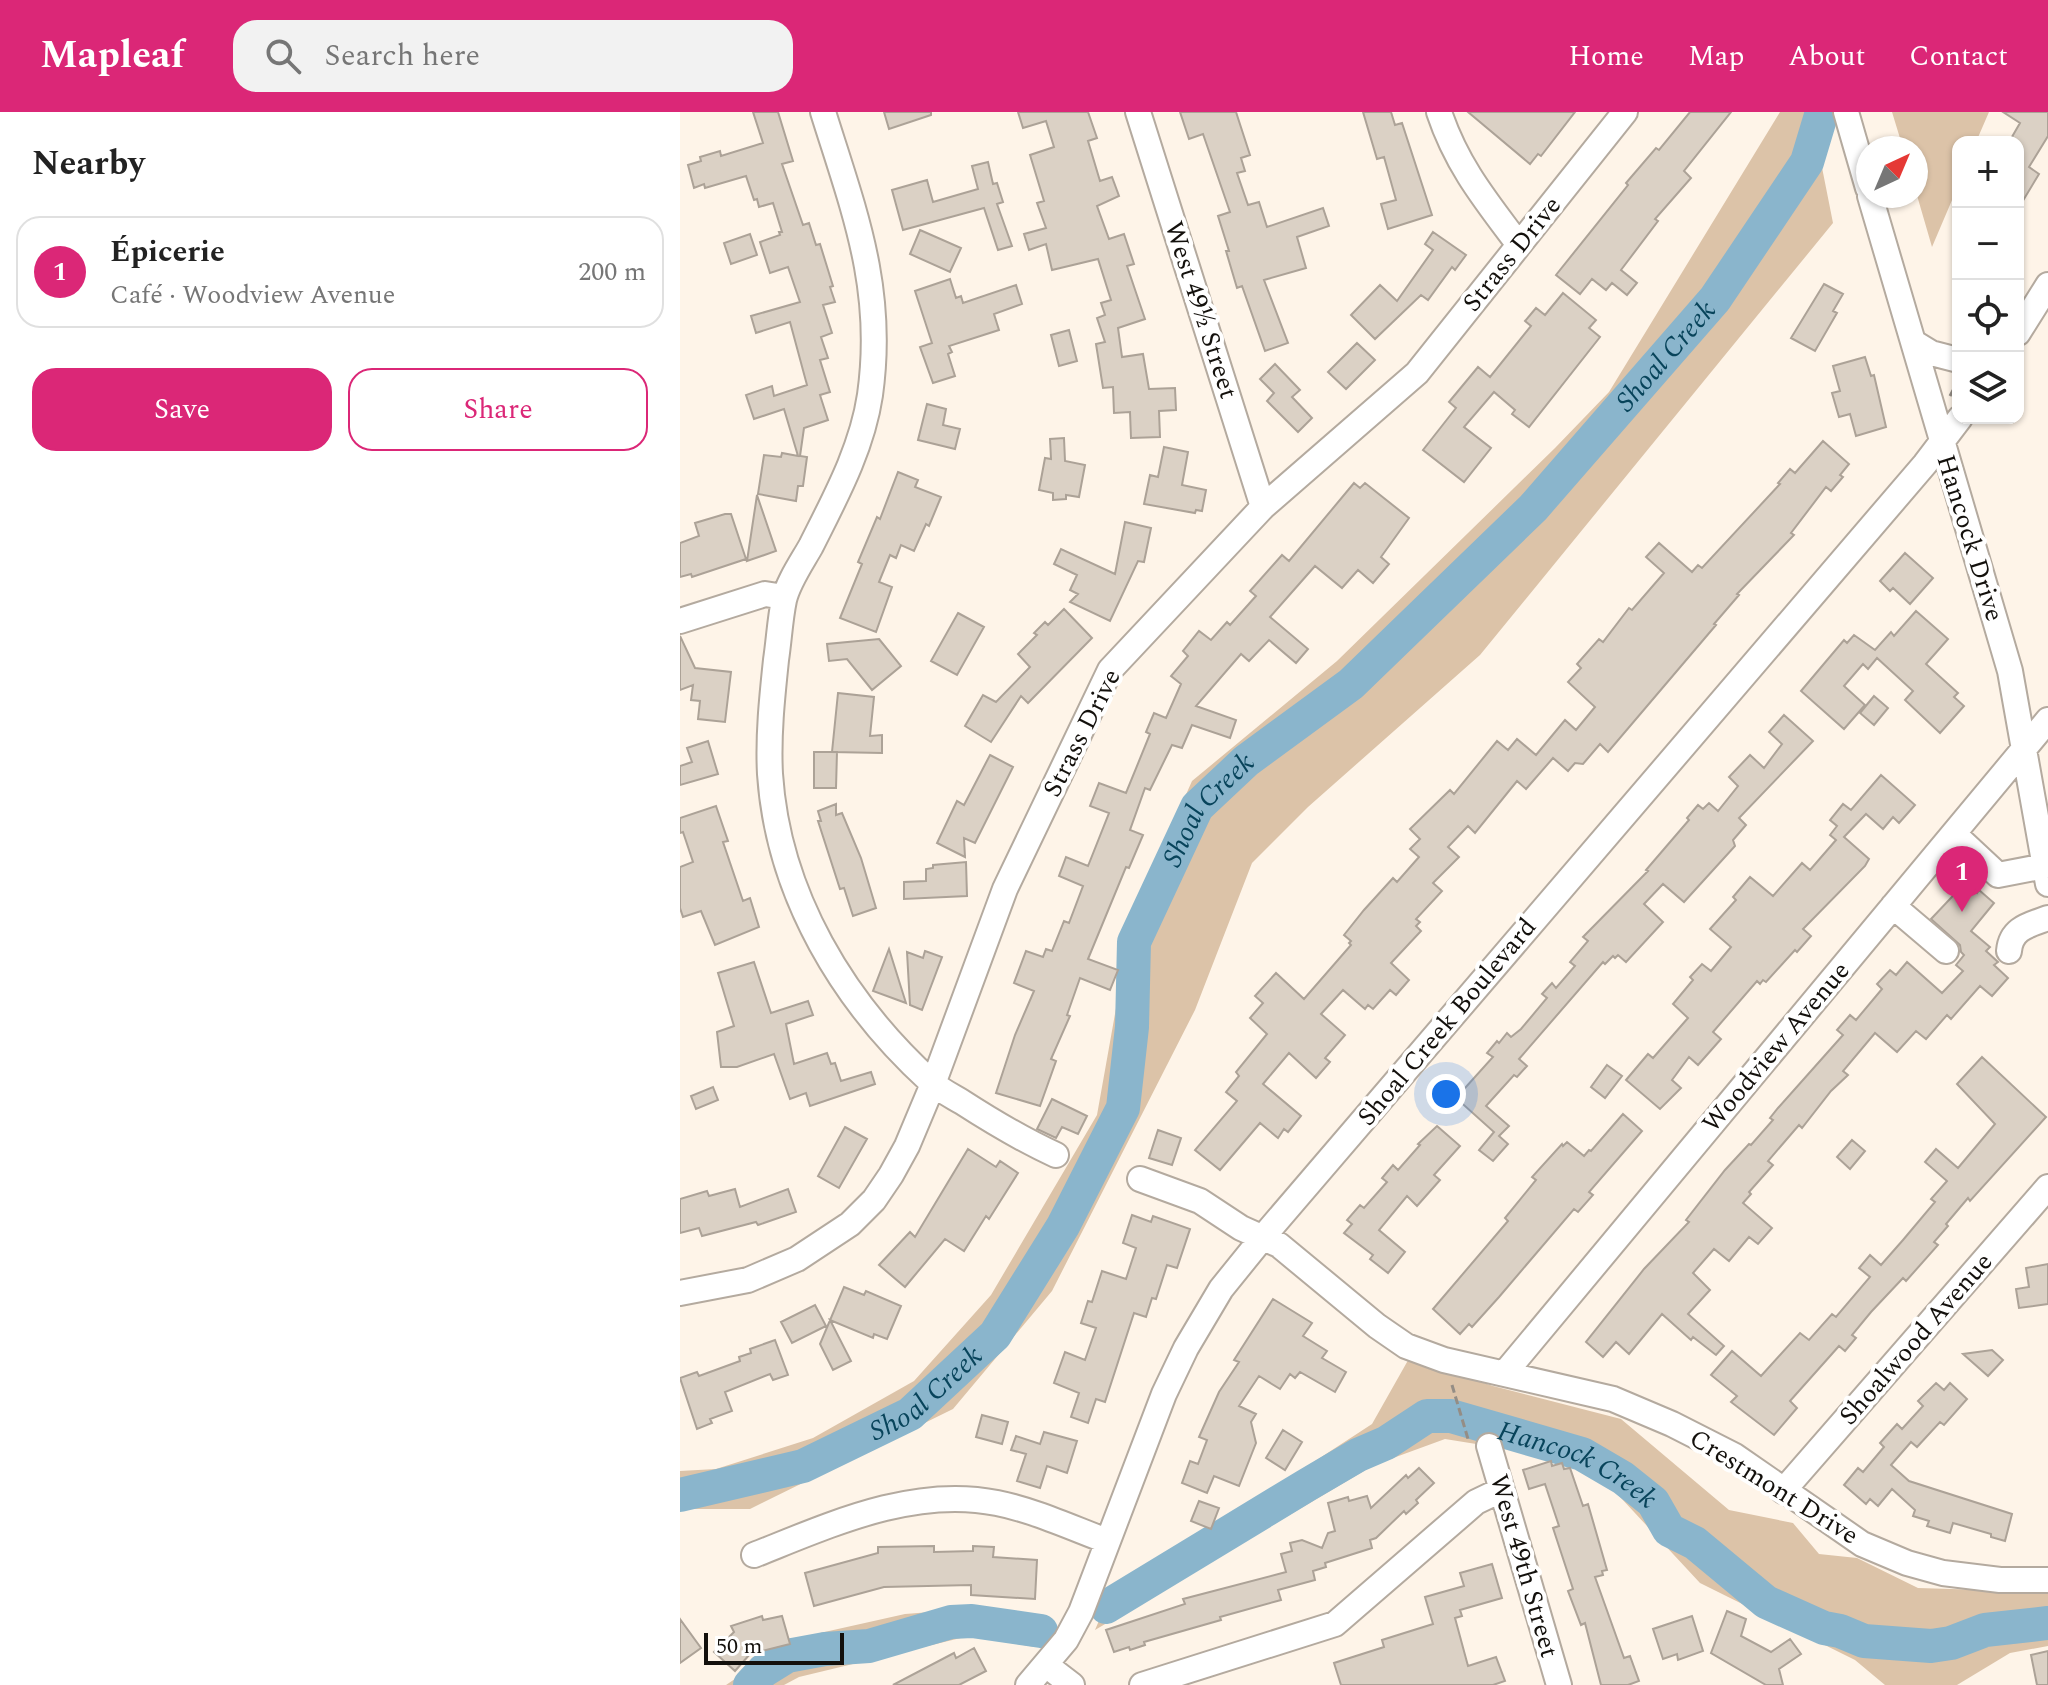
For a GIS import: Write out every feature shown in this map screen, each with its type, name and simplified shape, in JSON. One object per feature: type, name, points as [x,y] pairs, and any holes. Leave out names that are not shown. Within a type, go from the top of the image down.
[{"type":"street","points":[[823,112],[862,236],[873,291],[874,342],[870,398],[848,473],[784,597],[770,710],[770,776],[792,882],[812,929],[833,967],[872,1019],[933,1084],[1013,1136],[1056,1155]]},
{"type":"street","name":"West 49½ Street","points":[[1138,112],[1263,507]]},
{"type":"street","points":[[1439,112],[1450,144],[1466,174],[1519,245]]},
{"type":"street","name":"Strass Drive","points":[[680,1293],[748,1280],[797,1259],[850,1224],[874,1200],[907,1146],[1005,889],[1110,670],[1263,507],[1417,373],[1625,112]]},
{"type":"street","points":[[1846,112],[1856,146]]},
{"type":"street","name":"Hancock Drive","points":[[1874,208],[2010,671],[2037,746],[2034,799],[2046,875]]},
{"type":"street","points":[[2024,323],[2048,285]]},
{"type":"street","points":[[1913,342],[1931,353],[1952,358]]},
{"type":"street","name":"Shoal Creek Boulevard","points":[[1028,1685],[1066,1640],[1081,1612],[1164,1394],[1186,1348],[1221,1289],[1942,443],[1952,413]]},
{"type":"street","points":[[680,621],[765,594],[784,597]]},
{"type":"street","name":"Woodview Avenue","points":[[1504,1374],[1954,834],[2037,746],[2048,720]]},
{"type":"street","points":[[2034,799],[2048,776]]},
{"type":"street","points":[[1954,834],[1998,875],[2046,875]]},
{"type":"street","points":[[1893,906],[1946,951]]},
{"type":"street","points":[[2009,951],[2010,939],[2017,930],[2048,918]]},
{"type":"street","points":[[1140,1179],[1200,1201],[1241,1228],[1279,1245],[1406,1346],[1444,1360],[1504,1374]]},
{"type":"street","name":"Shoalwood Avenue","points":[[1783,1491],[2048,1187]]},
{"type":"street","name":"Crestmont Drive","points":[[1504,1374],[1613,1399],[1672,1424],[1735,1456],[1862,1544],[1907,1563],[1943,1573],[2000,1580],[2048,1580]]},
{"type":"street","name":"West 49th Street","points":[[1489,1446],[1559,1685]]},
{"type":"street","points":[[1142,1685],[1335,1624],[1476,1502],[1501,1490]]},
{"type":"street","points":[[754,1555],[850,1518],[918,1502],[951,1498],[998,1503],[1107,1541]]},
{"type":"street","points":[[1046,1665],[1072,1685]]},
{"type":"path","points":[[1455,1397],[1466,1432]]},
{"type":"shaded area","points":[[1780,112],[1811,112],[1833,223],[1480,655],[1308,807],[1252,863],[1195,1010],[1052,1291],[953,1409],[750,1509],[680,1509],[680,1471],[716,1469],[813,1438],[914,1381],[991,1295],[1097,1115],[1123,969],[1125,932],[1192,781],[1337,661],[1609,392]]},
{"type":"shaded area","points":[[1892,112],[1989,112],[1979,136],[1952,136],[1952,200],[1932,247],[1921,208],[1928,208],[1928,136],[1899,136]]},
{"type":"shaded area","points":[[1411,1355],[1422,1362],[1493,1386],[1621,1419],[1729,1510],[1793,1523],[1819,1554],[1857,1558],[1918,1588],[2048,1592],[2048,1646],[2010,1653],[1957,1685],[1885,1685],[1855,1660],[1700,1583],[1608,1484],[1557,1457],[1445,1439],[1374,1465],[1095,1630],[1114,1585],[1151,1568],[1372,1424]]},
{"type":"shaded area","points":[[982,1608],[1045,1617],[1035,1647],[969,1636],[799,1677],[784,1685],[726,1685],[757,1664],[820,1633],[905,1614]]},
{"type":"building","points":[[753,112],[778,112],[793,161],[782,164],[803,225],[809,223],[816,245],[820,244],[835,302],[823,305],[832,333],[821,337],[828,358],[820,360],[830,392],[820,395],[828,420],[804,428],[800,456],[807,457],[803,486],[798,486],[796,501],[758,494],[764,455],[781,457],[782,453],[798,456],[784,409],[754,419],[746,395],[772,386],[774,396],[807,385],[790,322],[756,333],[751,316],[800,302],[788,267],[770,273],[760,242],[782,232],[773,203],[759,207],[746,176],[705,188],[704,184],[694,188],[688,165],[701,161],[700,157],[720,151],[721,156],[763,143]]},
{"type":"building","points":[[884,112],[931,112],[931,115],[889,129]]},
{"type":"building","points":[[1018,112],[1088,112],[1097,138],[1088,141],[1100,181],[1112,177],[1119,196],[1097,206],[1109,239],[1124,234],[1134,264],[1127,266],[1145,319],[1118,328],[1122,357],[1143,354],[1149,389],[1175,388],[1176,410],[1159,411],[1160,437],[1131,438],[1130,412],[1114,413],[1113,387],[1103,388],[1096,344],[1105,342],[1097,318],[1105,315],[1101,303],[1111,300],[1098,259],[1052,270],[1046,244],[1029,250],[1024,234],[1046,228],[1037,203],[1044,201],[1030,155],[1054,147],[1046,121],[1023,128]]},
{"type":"building","points":[[1180,112],[1236,112],[1250,155],[1241,158],[1245,171],[1237,173],[1248,205],[1259,202],[1267,227],[1323,208],[1329,226],[1297,237],[1306,268],[1264,280],[1288,343],[1265,351],[1242,286],[1237,288],[1226,251],[1229,251],[1218,216],[1230,212],[1203,134],[1189,139]]},
{"type":"building","points":[[1363,112],[1391,112],[1395,125],[1402,123],[1432,215],[1388,229],[1381,204],[1396,200],[1384,157],[1377,159]]},
{"type":"building","points":[[1468,112],[1575,112],[1541,156],[1538,154],[1530,164]]},
{"type":"building","points":[[1690,112],[1731,112],[1684,171],[1691,178],[1655,219],[1658,221],[1621,270],[1637,283],[1627,295],[1612,283],[1606,290],[1592,279],[1580,294],[1556,275],[1628,185],[1626,183],[1656,148],[1659,150]]},
{"type":"building","points":[[2003,112],[2048,112],[2048,136],[2029,167],[2039,174],[2024,199],[2024,136],[2012,136],[2020,123]]},
{"type":"building","points":[[988,162],[993,184],[997,183],[1003,202],[997,204],[1012,246],[998,250],[984,208],[903,230],[892,190],[927,180],[933,202],[978,189],[972,166]]},
{"type":"building","points":[[920,230],[961,248],[950,272],[910,254]]},
{"type":"building","points":[[1433,232],[1466,255],[1455,270],[1452,267],[1428,300],[1421,295],[1375,339],[1351,315],[1380,285],[1397,301],[1433,250],[1425,244]]},
{"type":"building","points":[[750,234],[757,255],[731,264],[724,243]]},
{"type":"building","points":[[950,279],[956,298],[961,296],[963,303],[1016,285],[1022,304],[994,314],[999,330],[949,346],[952,352],[948,354],[955,376],[933,383],[920,347],[932,343],[915,291]]},
{"type":"building","points":[[1824,284],[1843,294],[1833,311],[1837,313],[1815,351],[1791,338]]},
{"type":"building","points":[[1563,293],[1596,320],[1589,328],[1600,337],[1529,427],[1512,414],[1515,410],[1494,392],[1464,427],[1491,448],[1464,482],[1423,450],[1456,408],[1449,402],[1478,367],[1490,377],[1531,326],[1525,321],[1536,308],[1545,315]]},
{"type":"building","points":[[1069,330],[1077,361],[1059,366],[1051,335]]},
{"type":"building","points":[[1357,343],[1375,360],[1346,389],[1328,372]]},
{"type":"building","points":[[1865,357],[1871,376],[1874,375],[1886,427],[1856,436],[1850,414],[1839,417],[1832,393],[1840,391],[1833,366]]},
{"type":"building","points":[[1275,364],[1300,390],[1292,397],[1312,418],[1298,432],[1267,401],[1274,393],[1260,379]]},
{"type":"building","points":[[927,404],[946,409],[943,425],[960,429],[955,449],[918,440]]},
{"type":"building","points":[[1064,438],[1065,461],[1085,465],[1079,497],[1066,495],[1066,499],[1053,500],[1053,493],[1039,490],[1045,458],[1051,459],[1050,439]]},
{"type":"building","points":[[1823,441],[1849,464],[1840,475],[1843,477],[1831,491],[1826,487],[1791,533],[1794,535],[1737,594],[1716,625],[1608,752],[1600,744],[1583,764],[1575,763],[1568,771],[1553,758],[1526,789],[1517,781],[1475,833],[1468,826],[1448,847],[1459,857],[1433,883],[1442,891],[1416,919],[1420,922],[1416,926],[1421,931],[1391,963],[1409,980],[1396,995],[1390,990],[1373,1009],[1368,1005],[1365,1009],[1343,990],[1321,1014],[1345,1035],[1325,1058],[1330,1062],[1316,1078],[1289,1053],[1263,1084],[1301,1116],[1288,1132],[1284,1129],[1278,1138],[1260,1123],[1220,1170],[1195,1150],[1237,1101],[1226,1092],[1239,1076],[1236,1072],[1267,1034],[1250,1018],[1263,1003],[1255,996],[1276,973],[1304,999],[1351,945],[1344,935],[1364,910],[1393,878],[1397,882],[1419,857],[1410,849],[1420,839],[1410,829],[1450,790],[1454,794],[1497,741],[1508,750],[1517,739],[1536,755],[1565,720],[1576,730],[1595,707],[1568,682],[1581,668],[1577,664],[1599,639],[1603,642],[1629,608],[1632,610],[1664,573],[1646,557],[1659,543],[1692,572],[1698,565],[1702,568],[1780,484],[1790,469],[1795,473]]},
{"type":"building","points":[[1164,447],[1188,452],[1182,485],[1206,490],[1202,511],[1196,510],[1195,513],[1144,504],[1150,475],[1158,477]]},
{"type":"building","points":[[898,472],[918,480],[915,487],[941,497],[914,551],[901,545],[896,558],[890,555],[879,582],[892,587],[876,632],[840,618],[862,564],[858,562],[877,517],[880,519]]},
{"type":"building","points":[[1354,483],[1360,488],[1365,483],[1409,518],[1381,557],[1389,564],[1373,583],[1358,570],[1342,588],[1315,566],[1270,617],[1308,649],[1296,663],[1269,640],[1249,661],[1241,654],[1196,706],[1236,720],[1230,738],[1192,725],[1182,748],[1172,745],[1150,790],[1145,788],[1130,830],[1143,835],[1129,868],[1126,867],[1088,959],[1118,970],[1110,990],[1080,978],[1067,1015],[1070,1016],[1051,1059],[1056,1061],[1040,1106],[996,1093],[1015,1035],[1034,991],[1014,983],[1026,951],[1043,957],[1046,949],[1052,951],[1064,921],[1069,923],[1083,886],[1059,876],[1066,857],[1088,866],[1109,813],[1090,806],[1099,783],[1126,793],[1150,734],[1146,732],[1154,713],[1166,718],[1181,684],[1171,676],[1188,656],[1183,651],[1199,631],[1211,640],[1227,622],[1230,625],[1256,596],[1250,591],[1282,555],[1289,561]]},
{"type":"building","points":[[757,495],[776,551],[747,561]]},
{"type":"building","points":[[731,514],[746,559],[692,577],[691,574],[680,577],[680,543],[699,536],[695,523]]},
{"type":"building","points":[[1125,522],[1151,528],[1144,562],[1138,561],[1110,621],[1070,602],[1078,594],[1070,590],[1077,575],[1054,564],[1061,549],[1115,574]]},
{"type":"building","points":[[1905,553],[1933,578],[1910,604],[1880,581]]},
{"type":"building","points":[[1064,609],[1092,638],[1028,703],[1021,696],[991,742],[965,726],[983,695],[996,702],[1030,667],[1018,654],[1045,622],[1048,625]]},
{"type":"building","points":[[1916,611],[1948,639],[1926,664],[1958,693],[1954,697],[1964,706],[1940,733],[1905,700],[1913,691],[1877,658],[1868,669],[1863,664],[1844,686],[1865,705],[1844,729],[1801,691],[1844,640],[1847,643],[1854,635],[1875,650],[1891,632],[1894,636]]},
{"type":"building","points":[[958,613],[984,627],[957,675],[931,661]]},
{"type":"building","points":[[680,636],[695,668],[731,672],[725,722],[698,719],[700,701],[691,700],[693,685],[680,690]]},
{"type":"building","points":[[879,639],[901,666],[872,690],[847,659],[829,661],[827,644]]},
{"type":"building","points":[[838,693],[874,697],[870,736],[882,735],[882,753],[832,752]]},
{"type":"building","points":[[1874,696],[1888,708],[1874,725],[1860,713]]},
{"type":"building","points":[[1784,715],[1813,741],[1739,818],[1746,825],[1733,840],[1735,846],[1684,902],[1663,884],[1644,904],[1663,922],[1626,962],[1618,955],[1605,964],[1603,962],[1519,1059],[1527,1066],[1517,1077],[1514,1075],[1486,1106],[1509,1126],[1499,1136],[1508,1144],[1493,1161],[1479,1150],[1494,1132],[1456,1098],[1493,1057],[1487,1053],[1497,1041],[1499,1043],[1507,1033],[1511,1037],[1521,1029],[1547,998],[1542,994],[1552,983],[1556,988],[1575,966],[1570,962],[1588,941],[1583,937],[1648,871],[1698,805],[1703,809],[1709,803],[1718,811],[1738,786],[1729,777],[1750,755],[1764,768],[1782,744],[1769,732]]},
{"type":"building","points":[[708,741],[718,774],[680,785],[680,766],[692,762],[687,748]]},
{"type":"building","points":[[814,752],[837,752],[836,788],[814,788]]},
{"type":"building","points":[[990,755],[1013,767],[975,843],[964,838],[965,857],[937,843],[957,801],[964,805]]},
{"type":"building","points":[[1881,775],[1915,805],[1899,823],[1893,817],[1883,829],[1866,814],[1844,837],[1869,859],[1865,866],[1803,929],[1811,936],[1797,952],[1795,950],[1766,982],[1763,980],[1760,984],[1757,981],[1713,1032],[1721,1039],[1698,1065],[1689,1057],[1672,1080],[1681,1088],[1660,1109],[1626,1080],[1648,1054],[1653,1058],[1688,1018],[1673,1004],[1693,980],[1690,977],[1702,964],[1711,971],[1731,947],[1710,929],[1736,900],[1733,897],[1750,877],[1773,896],[1802,863],[1810,870],[1836,840],[1830,835],[1837,826],[1830,820],[1843,804],[1851,810]]},
{"type":"building","points":[[836,804],[836,815],[842,813],[861,858],[876,908],[853,916],[844,888],[840,889],[818,821],[821,821],[818,811]]},
{"type":"building","points":[[716,806],[728,841],[723,842],[743,901],[750,898],[759,927],[715,945],[701,911],[683,917],[680,908],[680,867],[693,862],[683,832],[680,833],[680,818]]},
{"type":"building","points":[[966,862],[967,896],[904,899],[904,882],[926,881],[926,869],[933,868],[933,865]]},
{"type":"building","points":[[1965,883],[1994,903],[1971,931],[1990,947],[1986,951],[1998,962],[1994,965],[2008,978],[1992,996],[1980,986],[1951,1019],[1947,1015],[1926,1039],[1916,1031],[1897,1052],[1875,1033],[1843,1071],[1848,1075],[1802,1128],[1799,1125],[1768,1161],[1773,1165],[1743,1203],[1772,1228],[1758,1244],[1749,1237],[1729,1261],[1714,1249],[1693,1273],[1710,1290],[1688,1314],[1724,1346],[1716,1355],[1693,1337],[1691,1340],[1662,1314],[1629,1354],[1616,1342],[1603,1357],[1586,1342],[1644,1269],[1689,1222],[1686,1220],[1725,1170],[1773,1120],[1770,1118],[1778,1108],[1843,1035],[1837,1030],[1850,1015],[1856,1020],[1882,989],[1877,984],[1890,970],[1896,975],[1907,962],[1942,993],[1963,971],[1956,965],[1964,955],[1960,945],[1931,919]]},
{"type":"building","points":[[889,949],[906,1003],[873,991]]},
{"type":"building","points":[[925,951],[942,957],[922,1010],[910,1005],[907,952],[923,958]]},
{"type":"building","points":[[754,962],[771,1013],[808,1001],[813,1015],[786,1024],[794,1064],[827,1053],[831,1064],[835,1063],[841,1081],[871,1072],[875,1084],[810,1106],[806,1093],[790,1099],[774,1054],[737,1067],[721,1067],[717,1032],[734,1026],[718,973]]},
{"type":"building","points":[[1982,1057],[2046,1117],[1970,1201],[1968,1198],[1934,1242],[1938,1245],[1906,1281],[1903,1278],[1871,1312],[1852,1335],[1856,1338],[1845,1351],[1839,1346],[1790,1401],[1797,1408],[1774,1435],[1731,1402],[1737,1396],[1711,1375],[1732,1351],[1761,1376],[1800,1333],[1809,1340],[1832,1314],[1836,1317],[1870,1277],[1859,1268],[1870,1255],[1881,1265],[1903,1240],[1935,1202],[1931,1199],[1947,1181],[1925,1162],[1936,1149],[1958,1168],[1995,1124],[1957,1084]]},
{"type":"building","points":[[1607,1065],[1622,1076],[1605,1098],[1591,1087]]},
{"type":"building","points":[[713,1087],[718,1100],[696,1109],[691,1096]]},
{"type":"building","points":[[1052,1099],[1087,1116],[1078,1134],[1062,1127],[1056,1138],[1037,1129]]},
{"type":"building","points":[[1623,1114],[1642,1131],[1589,1192],[1593,1195],[1578,1212],[1574,1209],[1472,1327],[1469,1324],[1460,1334],[1433,1309],[1508,1221],[1505,1218],[1536,1180],[1532,1177],[1562,1144],[1567,1142],[1584,1156]]},
{"type":"building","points":[[1437,1126],[1460,1146],[1434,1175],[1440,1180],[1417,1206],[1407,1196],[1379,1230],[1405,1252],[1388,1273],[1370,1259],[1373,1255],[1344,1233],[1352,1224],[1347,1220],[1360,1205],[1364,1208],[1387,1182],[1382,1178],[1393,1165],[1398,1170]]},
{"type":"building","points":[[845,1127],[867,1139],[839,1188],[818,1176]]},
{"type":"building","points":[[1158,1130],[1181,1138],[1172,1165],[1149,1158]]},
{"type":"building","points":[[1852,1140],[1865,1151],[1850,1169],[1837,1157]]},
{"type":"building","points":[[968,1149],[996,1167],[1000,1161],[1018,1173],[964,1251],[945,1239],[905,1287],[879,1265],[910,1232],[915,1237]]},
{"type":"building","points":[[735,1189],[740,1207],[788,1189],[796,1212],[758,1225],[756,1222],[702,1236],[699,1228],[680,1233],[680,1199],[707,1191],[709,1196]]},
{"type":"building","points":[[1132,1215],[1151,1222],[1153,1216],[1190,1229],[1177,1268],[1167,1265],[1156,1299],[1152,1298],[1146,1317],[1134,1313],[1105,1402],[1096,1399],[1088,1423],[1071,1417],[1079,1393],[1054,1383],[1065,1352],[1085,1360],[1096,1328],[1081,1323],[1102,1271],[1126,1279],[1136,1248],[1123,1243]]},
{"type":"building","points":[[2048,1264],[2048,1304],[2019,1308],[2016,1289],[2029,1287],[2026,1268]]},
{"type":"building","points":[[844,1287],[864,1295],[866,1291],[901,1306],[887,1339],[874,1334],[873,1338],[830,1320]]},
{"type":"building","points":[[1273,1299],[1312,1323],[1303,1336],[1327,1351],[1322,1358],[1346,1372],[1335,1392],[1300,1372],[1295,1378],[1290,1374],[1280,1389],[1259,1376],[1239,1406],[1256,1414],[1251,1422],[1256,1443],[1239,1486],[1214,1476],[1207,1493],[1182,1483],[1190,1461],[1198,1464],[1207,1440],[1199,1437],[1219,1392],[1239,1362],[1234,1360]]},
{"type":"building","points":[[815,1305],[826,1326],[792,1343],[781,1322]]},
{"type":"building","points":[[830,1320],[851,1361],[833,1370],[820,1344]]},
{"type":"building","points":[[775,1340],[788,1375],[773,1380],[770,1374],[725,1392],[732,1411],[710,1419],[712,1423],[697,1429],[680,1378],[697,1372],[699,1376],[740,1361],[739,1357],[751,1353],[750,1349]]},
{"type":"building","points":[[1992,1350],[2003,1360],[1988,1376],[1963,1354]]},
{"type":"building","points":[[1936,1383],[1944,1390],[1950,1383],[1967,1399],[1944,1425],[1940,1422],[1917,1447],[1911,1442],[1891,1465],[1909,1481],[2012,1514],[2005,1541],[1953,1523],[1950,1533],[1927,1526],[1929,1521],[1913,1516],[1915,1510],[1892,1489],[1878,1506],[1870,1499],[1866,1504],[1844,1485],[1858,1468],[1863,1472],[1884,1447],[1880,1443],[1897,1424],[1902,1429],[1923,1406],[1918,1401]]},
{"type":"building","points":[[982,1415],[1008,1422],[1002,1444],[976,1437]]},
{"type":"building","points":[[1283,1430],[1302,1442],[1285,1470],[1266,1458]]},
{"type":"building","points":[[1044,1432],[1077,1441],[1067,1473],[1047,1466],[1040,1488],[1017,1481],[1026,1454],[1011,1450],[1016,1436],[1040,1444]]},
{"type":"building","points":[[1551,1461],[1552,1466],[1562,1463],[1564,1469],[1570,1468],[1583,1506],[1588,1504],[1607,1570],[1595,1577],[1624,1658],[1630,1656],[1639,1681],[1628,1685],[1601,1685],[1585,1623],[1581,1625],[1568,1591],[1573,1589],[1553,1528],[1559,1526],[1545,1484],[1529,1489],[1523,1470]]},
{"type":"building","points":[[1419,1468],[1434,1483],[1406,1514],[1404,1511],[1370,1540],[1372,1548],[1325,1563],[1326,1567],[1313,1571],[1315,1580],[1278,1590],[1281,1600],[1144,1642],[1145,1645],[1130,1650],[1129,1647],[1114,1652],[1106,1630],[1185,1604],[1183,1599],[1286,1572],[1281,1554],[1292,1551],[1290,1543],[1302,1540],[1322,1548],[1328,1533],[1335,1531],[1328,1503],[1367,1496],[1371,1508],[1406,1475],[1408,1478]]},
{"type":"building","points":[[1199,1501],[1219,1508],[1211,1529],[1191,1521]]},
{"type":"building","points":[[934,1546],[934,1552],[973,1551],[973,1546],[994,1547],[993,1557],[1037,1560],[1035,1599],[971,1595],[971,1585],[884,1587],[814,1606],[805,1573],[878,1553],[878,1547]]},
{"type":"building","points":[[1492,1564],[1502,1598],[1460,1610],[1462,1616],[1455,1618],[1468,1666],[1496,1657],[1505,1681],[1493,1685],[1341,1685],[1334,1663],[1384,1647],[1382,1640],[1433,1624],[1425,1597],[1464,1586],[1460,1573]]},
{"type":"building","points":[[1727,1611],[1746,1619],[1741,1636],[1771,1652],[1790,1639],[1801,1654],[1779,1669],[1783,1685],[1766,1685],[1711,1653]]},
{"type":"building","points":[[762,1616],[763,1620],[782,1616],[790,1644],[750,1654],[735,1671],[714,1652],[734,1632],[731,1626]]},
{"type":"building","points":[[1692,1616],[1703,1651],[1678,1660],[1677,1654],[1663,1659],[1653,1629]]},
{"type":"building","points":[[680,1619],[701,1648],[680,1663]]},
{"type":"building","points":[[974,1648],[986,1671],[959,1685],[893,1685],[954,1653],[956,1658]]},
{"type":"building","points":[[2048,1651],[2048,1685],[2037,1685],[2031,1655]]},
{"type":"waterway","name":"Shoal Creek","points":[[680,1495],[803,1466],[910,1414],[995,1335],[1063,1226],[1123,1108],[1132,1027],[1134,942],[1197,807],[1246,761],[1351,684],[1533,508],[1715,299],[1807,162],[1822,112]]},
{"type":"waterway","name":"Hancock Creek","points":[[1106,1607],[1427,1416],[1451,1416],[1582,1454],[1623,1478],[1653,1502],[1669,1530],[1695,1543],[1766,1602],[1824,1628],[1864,1641],[1931,1646],[1951,1643],[1985,1630],[2048,1623]]},
{"type":"waterway","name":"Hancock Creek","points":[[750,1685],[763,1671],[787,1656],[869,1646],[951,1622],[972,1621],[1041,1631]]},
{"type":"place","name":"Épicerie","points":[[1962,912]]}]
